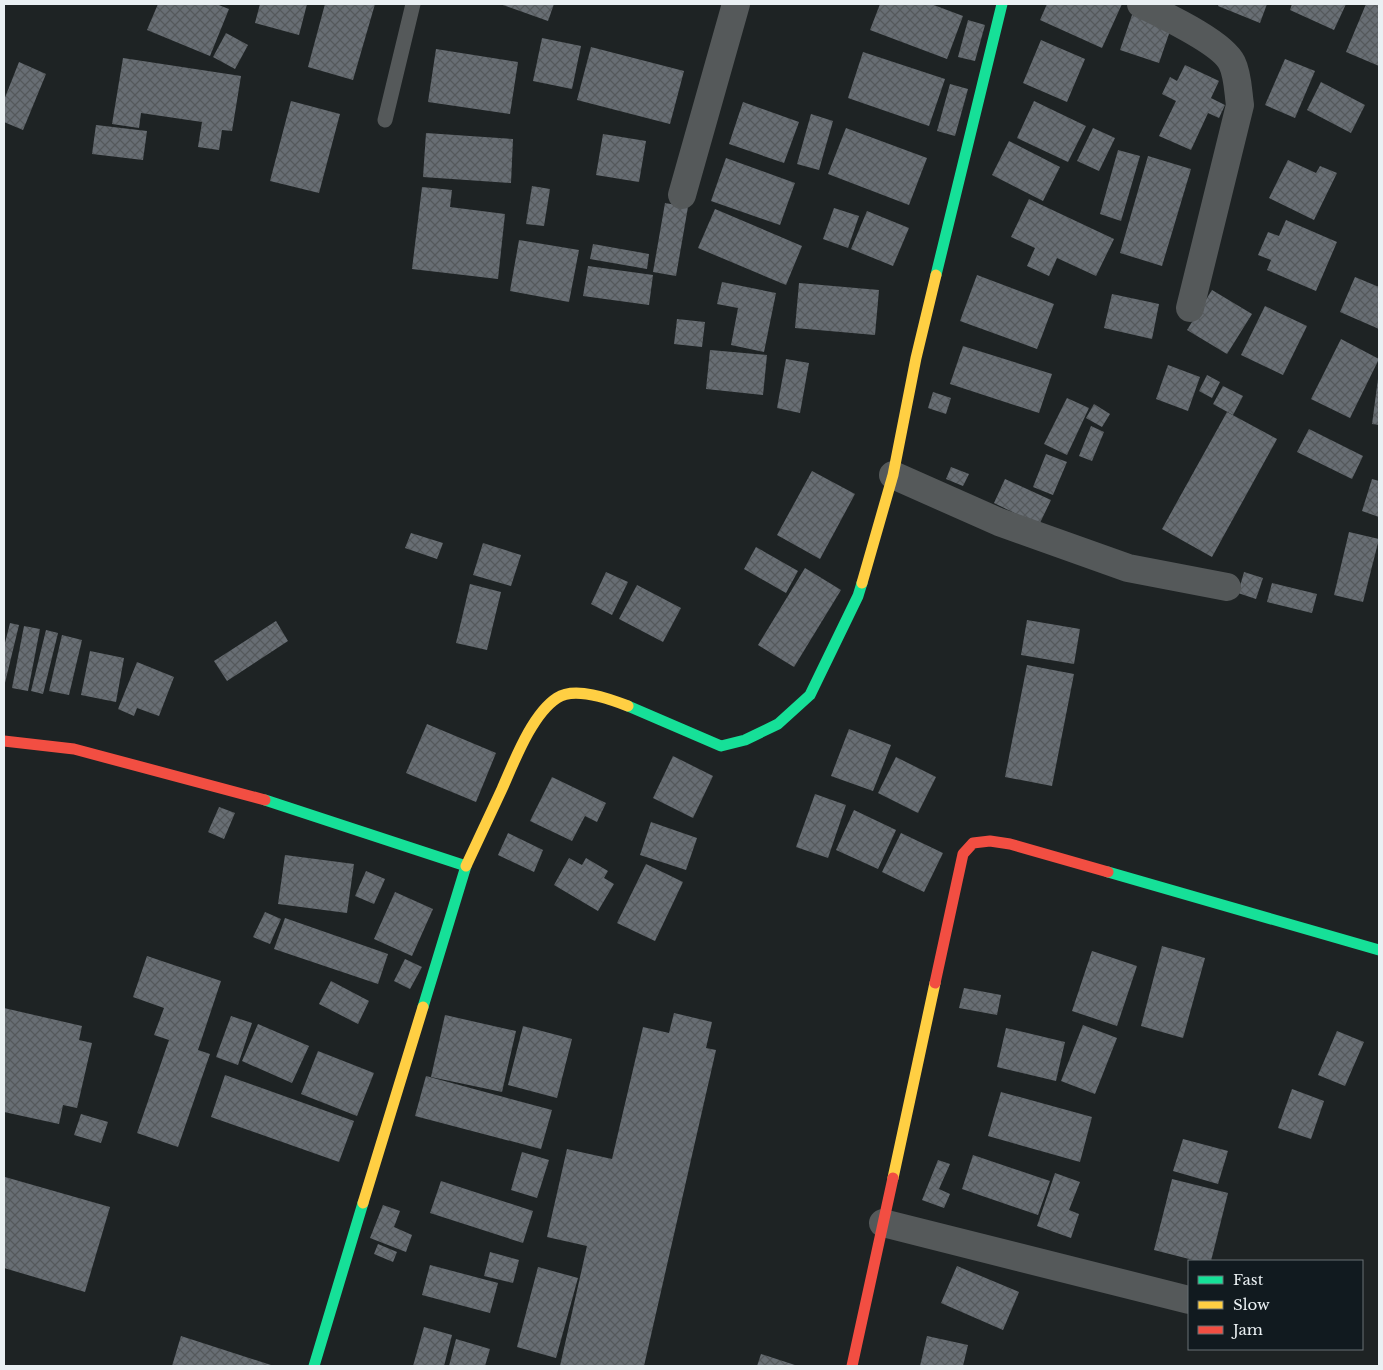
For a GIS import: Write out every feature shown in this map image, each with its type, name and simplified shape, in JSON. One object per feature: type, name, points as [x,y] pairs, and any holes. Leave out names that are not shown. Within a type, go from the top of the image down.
[{"type":"street","points":[[682,195],[736,4]]},
{"type":"street","points":[[314,1366],[466,866],[524,741],[541,714],[558,698],[574,693],[606,696],[721,746],[745,740],[778,724],[810,695],[858,596],[893,475],[916,358],[1002,4]]},
{"type":"street","points":[[1141,4],[1211,41],[1232,62],[1237,81],[1240,105],[1190,308]]},
{"type":"street","points":[[893,475],[999,522],[1128,568],[1227,587]]},
{"type":"street","points":[[4,741],[74,749],[271,801],[466,866]]},
{"type":"street","points":[[852,1366],[963,854],[973,843],[990,841],[1010,844],[1379,950]]},
{"type":"street","points":[[883,1223],[1188,1300]]},
{"type":"lane","points":[[385,120],[413,4]]},
{"type":"building","points":[[158,4],[216,4],[229,9],[210,56],[147,30]]},
{"type":"building","points":[[260,4],[307,4],[299,35],[255,23]]},
{"type":"building","points":[[325,4],[375,4],[353,80],[308,67]]},
{"type":"building","points":[[500,4],[554,4],[548,21]]},
{"type":"building","points":[[880,4],[931,4],[963,16],[947,59],[870,30]]},
{"type":"building","points":[[1047,4],[1122,4],[1102,48],[1040,20]]},
{"type":"building","points":[[1219,4],[1267,4],[1260,23],[1218,6]]},
{"type":"building","points":[[1292,4],[1346,4],[1334,30],[1290,10]]},
{"type":"building","points":[[1366,4],[1379,4],[1379,66],[1346,52]]},
{"type":"building","points":[[1132,15],[1171,28],[1159,63],[1120,50]]},
{"type":"building","points":[[968,20],[985,25],[975,61],[958,57]]},
{"type":"building","points":[[226,33],[248,45],[235,69],[213,57]]},
{"type":"building","points":[[542,38],[581,46],[572,89],[533,81]]},
{"type":"building","points":[[1041,40],[1085,59],[1067,102],[1023,83]]},
{"type":"building","points":[[591,47],[684,71],[670,124],[577,100]]},
{"type":"building","points":[[436,49],[518,62],[510,114],[428,102]]},
{"type":"building","points":[[863,52],[945,79],[929,126],[848,98]]},
{"type":"building","points":[[123,58],[241,76],[232,131],[222,130],[219,150],[198,147],[202,122],[141,113],[139,128],[112,124]]},
{"type":"building","points":[[1285,59],[1315,71],[1295,118],[1265,105]]},
{"type":"building","points":[[19,62],[46,74],[23,130],[4,122],[4,100]]},
{"type":"building","points":[[1185,65],[1219,81],[1211,98],[1225,105],[1219,118],[1208,113],[1191,150],[1159,136],[1176,101],[1162,94],[1170,77],[1177,81]]},
{"type":"building","points":[[1321,82],[1365,105],[1351,133],[1307,110]]},
{"type":"building","points":[[950,84],[968,89],[955,136],[937,131]]},
{"type":"building","points":[[291,101],[340,114],[319,193],[270,181]]},
{"type":"building","points":[[1034,101],[1086,126],[1068,162],[1017,138]]},
{"type":"building","points":[[743,102],[799,122],[784,163],[729,144]]},
{"type":"building","points":[[811,114],[833,121],[819,170],[797,164]]},
{"type":"building","points":[[96,125],[147,131],[143,160],[92,154]]},
{"type":"building","points":[[846,128],[927,158],[909,205],[828,174]]},
{"type":"building","points":[[1093,128],[1115,138],[1099,171],[1077,161]]},
{"type":"building","points":[[426,133],[513,139],[511,183],[423,177]]},
{"type":"building","points":[[603,134],[646,141],[639,182],[596,175]]},
{"type":"building","points":[[1009,141],[1060,167],[1043,201],[992,175]]},
{"type":"building","points":[[1118,150],[1140,156],[1121,221],[1100,214]]},
{"type":"building","points":[[1148,156],[1191,169],[1162,266],[1120,253]]},
{"type":"building","points":[[726,158],[795,183],[780,225],[711,201]]},
{"type":"building","points":[[1288,160],[1316,173],[1320,166],[1337,173],[1314,220],[1269,198]]},
{"type":"building","points":[[532,186],[550,189],[544,226],[526,224]]},
{"type":"building","points":[[422,187],[452,190],[450,207],[505,214],[498,279],[412,269]]},
{"type":"building","points":[[1029,199],[1114,239],[1096,276],[1057,258],[1049,276],[1027,266],[1035,248],[1011,237]]},
{"type":"building","points":[[665,203],[688,207],[676,276],[653,272]]},
{"type":"building","points":[[834,208],[859,216],[848,248],[823,239]]},
{"type":"building","points":[[715,209],[802,246],[786,285],[698,248]]},
{"type":"building","points":[[867,211],[909,228],[893,266],[851,249]]},
{"type":"building","points":[[1286,220],[1337,242],[1316,291],[1267,270],[1271,260],[1258,255],[1268,232],[1279,236]]},
{"type":"building","points":[[519,240],[579,250],[569,302],[510,291]]},
{"type":"building","points":[[593,244],[649,254],[647,269],[590,259]]},
{"type":"building","points":[[588,266],[653,275],[649,305],[583,296]]},
{"type":"building","points":[[977,275],[1054,304],[1037,349],[960,321]]},
{"type":"building","points":[[1355,277],[1379,287],[1379,329],[1340,312]]},
{"type":"building","points":[[722,282],[776,293],[764,352],[731,345],[738,308],[717,304]]},
{"type":"building","points":[[799,283],[879,290],[875,335],[795,328]]},
{"type":"building","points":[[1212,290],[1252,314],[1227,354],[1187,330]]},
{"type":"building","points":[[1112,294],[1159,304],[1152,339],[1104,328]]},
{"type":"building","points":[[1265,306],[1307,326],[1283,375],[1241,355]]},
{"type":"building","points":[[677,319],[705,322],[702,347],[674,344]]},
{"type":"building","points":[[1341,339],[1379,359],[1350,418],[1311,399]]},
{"type":"building","points":[[963,346],[1052,374],[1039,413],[950,384]]},
{"type":"building","points":[[710,350],[767,355],[763,395],[706,389]]},
{"type":"building","points":[[786,359],[809,363],[800,413],[777,408]]},
{"type":"building","points":[[1168,365],[1200,377],[1188,411],[1156,399]]},
{"type":"building","points":[[1207,375],[1220,382],[1212,398],[1199,391]]},
{"type":"building","points":[[1379,379],[1379,425],[1372,424]]},
{"type":"building","points":[[1223,386],[1243,396],[1233,415],[1213,404]]},
{"type":"building","points":[[933,392],[951,398],[946,414],[928,408]]},
{"type":"building","points":[[1067,398],[1089,408],[1067,455],[1044,444]]},
{"type":"building","points":[[1094,404],[1110,414],[1102,427],[1086,418]]},
{"type":"building","points":[[1227,412],[1277,439],[1212,557],[1162,529]]},
{"type":"building","points":[[1091,426],[1104,432],[1092,461],[1079,456]]},
{"type":"building","points":[[1309,429],[1363,456],[1352,479],[1297,452]]},
{"type":"building","points":[[1046,454],[1067,462],[1053,495],[1033,487]]},
{"type":"building","points":[[951,467],[969,474],[963,486],[946,479]]},
{"type":"building","points":[[812,471],[855,494],[820,559],[777,535]]},
{"type":"building","points":[[1005,479],[1051,500],[1039,525],[994,503]]},
{"type":"building","points":[[1372,479],[1379,481],[1379,517],[1362,511]]},
{"type":"building","points":[[1349,532],[1379,539],[1363,602],[1334,595]]},
{"type":"building","points":[[411,533],[443,543],[437,559],[405,548]]},
{"type":"building","points":[[483,543],[521,555],[511,586],[473,575]]},
{"type":"building","points":[[756,547],[798,571],[786,593],[744,569]]},
{"type":"building","points":[[805,568],[841,590],[794,667],[758,645]]},
{"type":"building","points":[[606,572],[628,582],[612,615],[591,604]]},
{"type":"building","points":[[1244,572],[1263,578],[1256,599],[1238,593]]},
{"type":"building","points":[[1272,583],[1317,594],[1312,613],[1267,602]]},
{"type":"building","points":[[470,584],[501,592],[487,650],[456,643]]},
{"type":"building","points":[[637,585],[681,608],[663,642],[619,619]]},
{"type":"building","points":[[1027,620],[1080,629],[1074,664],[1021,655]]},
{"type":"building","points":[[276,621],[288,641],[227,681],[214,661]]},
{"type":"building","points":[[10,623],[19,625],[4,687],[4,647]]},
{"type":"building","points":[[24,626],[40,629],[28,691],[12,688]]},
{"type":"building","points":[[46,630],[58,633],[43,694],[31,691]]},
{"type":"building","points":[[62,635],[82,640],[69,695],[49,691]]},
{"type":"building","points":[[90,651],[124,658],[116,702],[81,695]]},
{"type":"building","points":[[137,662],[174,677],[159,716],[137,708],[134,716],[118,709]]},
{"type":"building","points":[[1027,665],[1074,674],[1052,786],[1005,777]]},
{"type":"building","points":[[427,724],[496,753],[476,802],[406,773]]},
{"type":"building","points":[[849,729],[891,745],[873,791],[831,776]]},
{"type":"building","points":[[673,756],[713,776],[693,818],[653,798]]},
{"type":"building","points":[[896,757],[936,777],[918,813],[878,793]]},
{"type":"building","points":[[552,777],[606,803],[597,822],[585,816],[572,841],[530,821]]},
{"type":"building","points":[[815,794],[846,805],[828,858],[796,847]]},
{"type":"building","points":[[219,807],[235,813],[224,839],[208,832]]},
{"type":"building","points":[[854,810],[896,830],[878,869],[836,850]]},
{"type":"building","points":[[651,822],[697,838],[686,870],[640,855]]},
{"type":"building","points":[[508,833],[543,850],[534,872],[498,855]]},
{"type":"building","points":[[901,833],[943,853],[924,892],[882,872]]},
{"type":"building","points":[[285,855],[354,864],[347,913],[278,904]]},
{"type":"building","points":[[569,858],[582,865],[586,858],[608,871],[604,878],[614,884],[598,911],[554,885]]},
{"type":"building","points":[[646,864],[683,882],[655,941],[617,923]]},
{"type":"building","points":[[366,871],[385,879],[374,904],[355,896]]},
{"type":"building","points":[[395,892],[433,909],[412,956],[374,939]]},
{"type":"building","points":[[265,912],[281,919],[270,944],[253,937]]},
{"type":"building","points":[[285,918],[388,954],[378,984],[274,949]]},
{"type":"building","points":[[1162,946],[1205,958],[1183,1038],[1141,1026]]},
{"type":"building","points":[[1092,951],[1137,966],[1117,1026],[1072,1011]]},
{"type":"building","points":[[147,956],[221,981],[198,1050],[210,1054],[178,1147],[137,1133],[169,1040],[154,1035],[164,1008],[133,997]]},
{"type":"building","points":[[405,959],[422,967],[410,989],[394,981]]},
{"type":"building","points":[[331,981],[369,1001],[358,1024],[319,1004]]},
{"type":"building","points":[[964,988],[1001,995],[997,1015],[959,1008]]},
{"type":"building","points":[[4,1008],[82,1026],[79,1040],[92,1043],[77,1108],[63,1105],[59,1124],[4,1112]]},
{"type":"building","points":[[674,1013],[712,1022],[706,1048],[716,1050],[644,1366],[560,1366],[587,1246],[547,1237],[567,1149],[612,1159],[643,1027],[669,1033]]},
{"type":"building","points":[[445,1015],[516,1031],[502,1092],[431,1077]]},
{"type":"building","points":[[231,1016],[252,1023],[238,1065],[216,1057]]},
{"type":"building","points":[[258,1024],[309,1046],[292,1083],[242,1061]]},
{"type":"building","points":[[1083,1025],[1117,1038],[1095,1094],[1061,1081]]},
{"type":"building","points":[[523,1026],[572,1039],[557,1098],[508,1085]]},
{"type":"building","points":[[1006,1028],[1065,1042],[1056,1081],[997,1067]]},
{"type":"building","points":[[1337,1031],[1364,1042],[1345,1086],[1318,1075]]},
{"type":"building","points":[[318,1051],[374,1073],[357,1116],[301,1094]]},
{"type":"building","points":[[225,1075],[354,1121],[339,1162],[211,1117]]},
{"type":"building","points":[[426,1076],[552,1110],[541,1149],[415,1116]]},
{"type":"building","points":[[1292,1089],[1324,1101],[1311,1139],[1278,1128]]},
{"type":"building","points":[[1001,1092],[1092,1117],[1080,1162],[988,1136]]},
{"type":"building","points":[[81,1114],[108,1122],[101,1143],[74,1135]]},
{"type":"building","points":[[1183,1139],[1228,1151],[1218,1184],[1173,1171]]},
{"type":"building","points":[[522,1152],[549,1160],[537,1198],[511,1190]]},
{"type":"building","points":[[973,1155],[1050,1181],[1038,1215],[962,1189]]},
{"type":"building","points":[[938,1160],[950,1164],[939,1189],[950,1194],[944,1208],[922,1200]]},
{"type":"building","points":[[1055,1173],[1080,1182],[1069,1210],[1079,1214],[1071,1238],[1037,1226]]},
{"type":"building","points":[[5,1177],[110,1207],[85,1292],[4,1268]]},
{"type":"building","points":[[1172,1179],[1228,1193],[1211,1260],[1193,1260],[1154,1250]]},
{"type":"building","points":[[441,1181],[533,1211],[523,1243],[430,1213]]},
{"type":"building","points":[[383,1205],[400,1211],[394,1227],[412,1235],[406,1252],[370,1238]]},
{"type":"building","points":[[378,1244],[397,1252],[393,1262],[374,1254]]},
{"type":"building","points":[[490,1252],[519,1260],[513,1283],[484,1276]]},
{"type":"building","points":[[430,1265],[498,1283],[490,1313],[422,1295]]},
{"type":"building","points":[[957,1266],[1019,1292],[1003,1330],[941,1303]]},
{"type":"building","points":[[538,1267],[578,1278],[556,1358],[517,1347]]},
{"type":"building","points":[[424,1327],[452,1335],[444,1366],[413,1366]]},
{"type":"building","points":[[181,1336],[274,1366],[172,1366]]},
{"type":"building","points":[[927,1336],[968,1345],[963,1366],[920,1366]]},
{"type":"building","points":[[456,1339],[490,1349],[485,1366],[449,1366]]},
{"type":"building","points":[[761,1354],[798,1366],[757,1366]]},
{"type":"traffic: fast","points":[[936,275],[1002,4]]},
{"type":"traffic: fast","points":[[628,706],[721,746],[745,740],[778,724],[810,695],[858,596],[862,583]]},
{"type":"traffic: fast","points":[[265,800],[466,866],[423,1007]]},
{"type":"traffic: fast","points":[[1108,872],[1379,950]]},
{"type":"traffic: fast","points":[[314,1366],[363,1203]]},
{"type":"traffic: slow","points":[[862,583],[893,475],[916,358],[936,275]]},
{"type":"traffic: slow","points":[[466,866],[525,739],[548,705],[564,695],[583,693],[628,706]]},
{"type":"traffic: slow","points":[[893,1178],[935,983]]},
{"type":"traffic: slow","points":[[363,1203],[423,1007]]},
{"type":"traffic: jam","points":[[4,741],[74,749],[265,800]]},
{"type":"traffic: jam","points":[[935,983],[963,854],[973,843],[990,841],[1010,844],[1108,872]]},
{"type":"traffic: jam","points":[[852,1366],[893,1178]]}]
